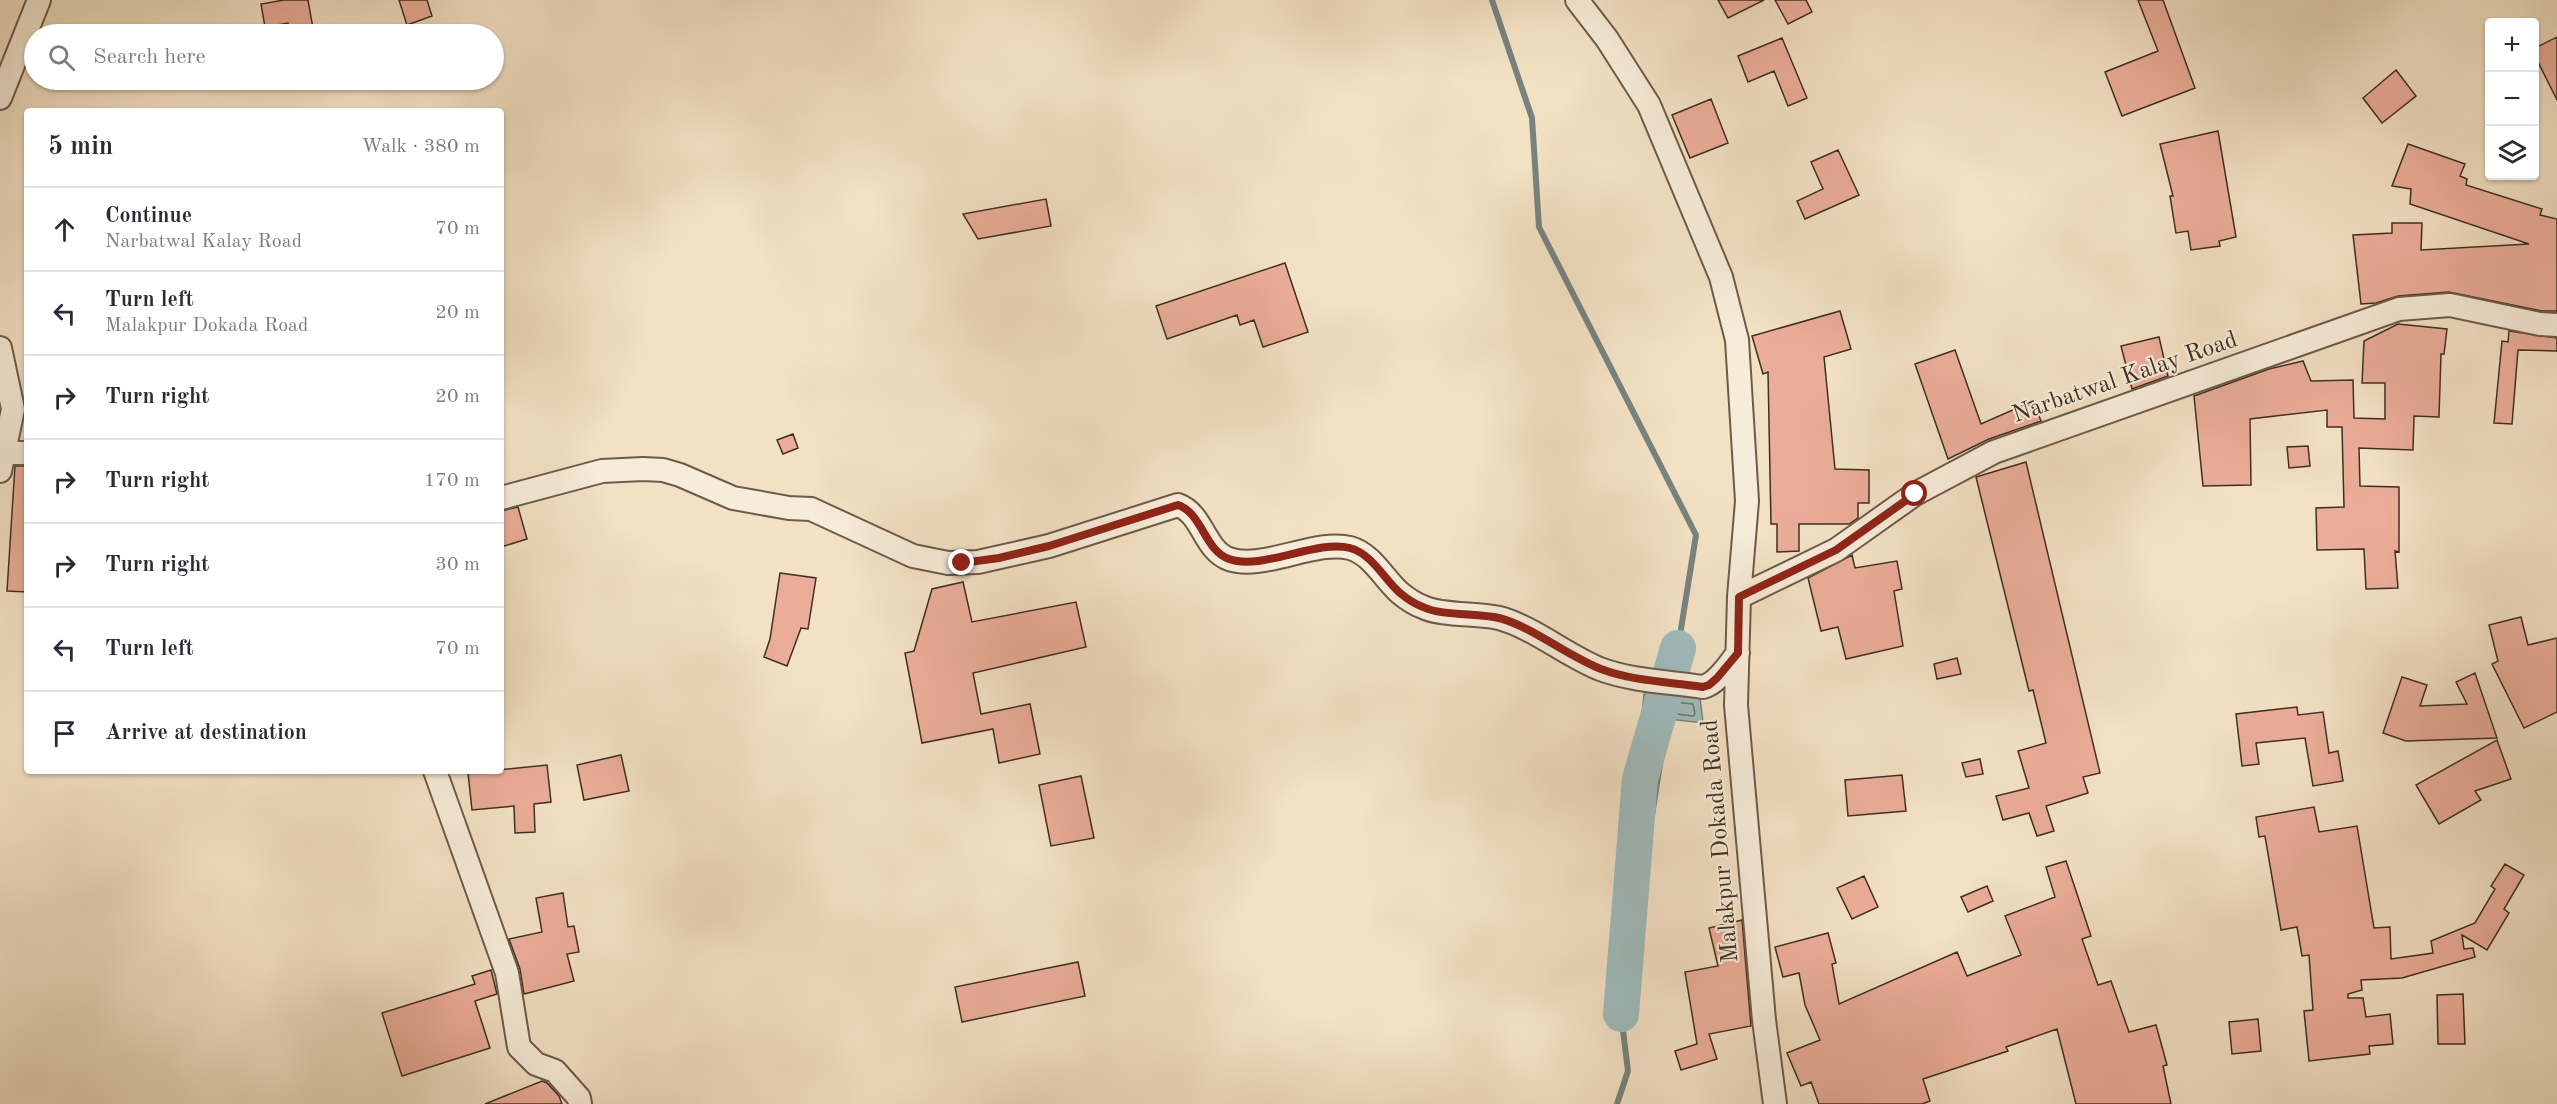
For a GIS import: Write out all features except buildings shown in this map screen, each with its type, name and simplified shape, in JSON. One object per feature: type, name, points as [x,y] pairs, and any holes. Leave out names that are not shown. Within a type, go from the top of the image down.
[{"type":"street","points":[[29,24],[39,0]]},
{"type":"street","name":"Malakpur Dokada Road","points":[[1577,0],[1607,39],[1649,105],[1721,277],[1737,340],[1747,501],[1739,597],[1737,717],[1764,1020],[1775,1104]]},
{"type":"street","points":[[0,98],[24,38]]},
{"type":"street","name":"Narbatwal Kalay Road","points":[[1739,597],[1836,550],[1915,494],[1994,452],[2399,309],[2450,305],[2540,324],[2557,325]]},
{"type":"street","points":[[0,348],[13,409],[2,462]]},
{"type":"street","points":[[2,462],[24,454]]},
{"type":"street","points":[[504,497],[602,471],[663,470],[733,498],[789,508],[811,509],[913,556],[948,563],[978,562],[1039,548],[1178,505],[1186,508],[1201,525],[1215,549],[1229,559],[1264,559],[1303,553],[1330,545],[1351,548],[1363,554],[1401,594],[1425,609],[1501,619],[1601,669],[1644,679],[1703,687],[1717,678],[1738,653]]},
{"type":"street","points":[[1703,687],[1737,717]]},
{"type":"street","points":[[436,774],[507,973],[519,1047],[536,1064],[555,1071],[579,1098],[580,1104]]},
{"type":"water","points":[[1644,694],[1700,698],[1703,723],[1642,716]]},
{"type":"waterway","points":[[1492,0],[1532,118],[1539,227],[1696,535],[1673,679]]},
{"type":"waterway","points":[[1621,1014],[1640,779],[1678,648]]},
{"type":"waterway","points":[[1617,1104],[1628,1071],[1621,1014],[1668,713]]},
{"type":"route","points":[[962,563],[999,558],[1049,546],[1167,506],[1178,505],[1186,508],[1201,525],[1215,549],[1229,559],[1254,560],[1303,553],[1330,545],[1351,548],[1363,554],[1401,594],[1425,609],[1501,619],[1601,669],[1644,679],[1703,687],[1717,678],[1738,653],[1739,597],[1836,550],[1915,494]]}]
